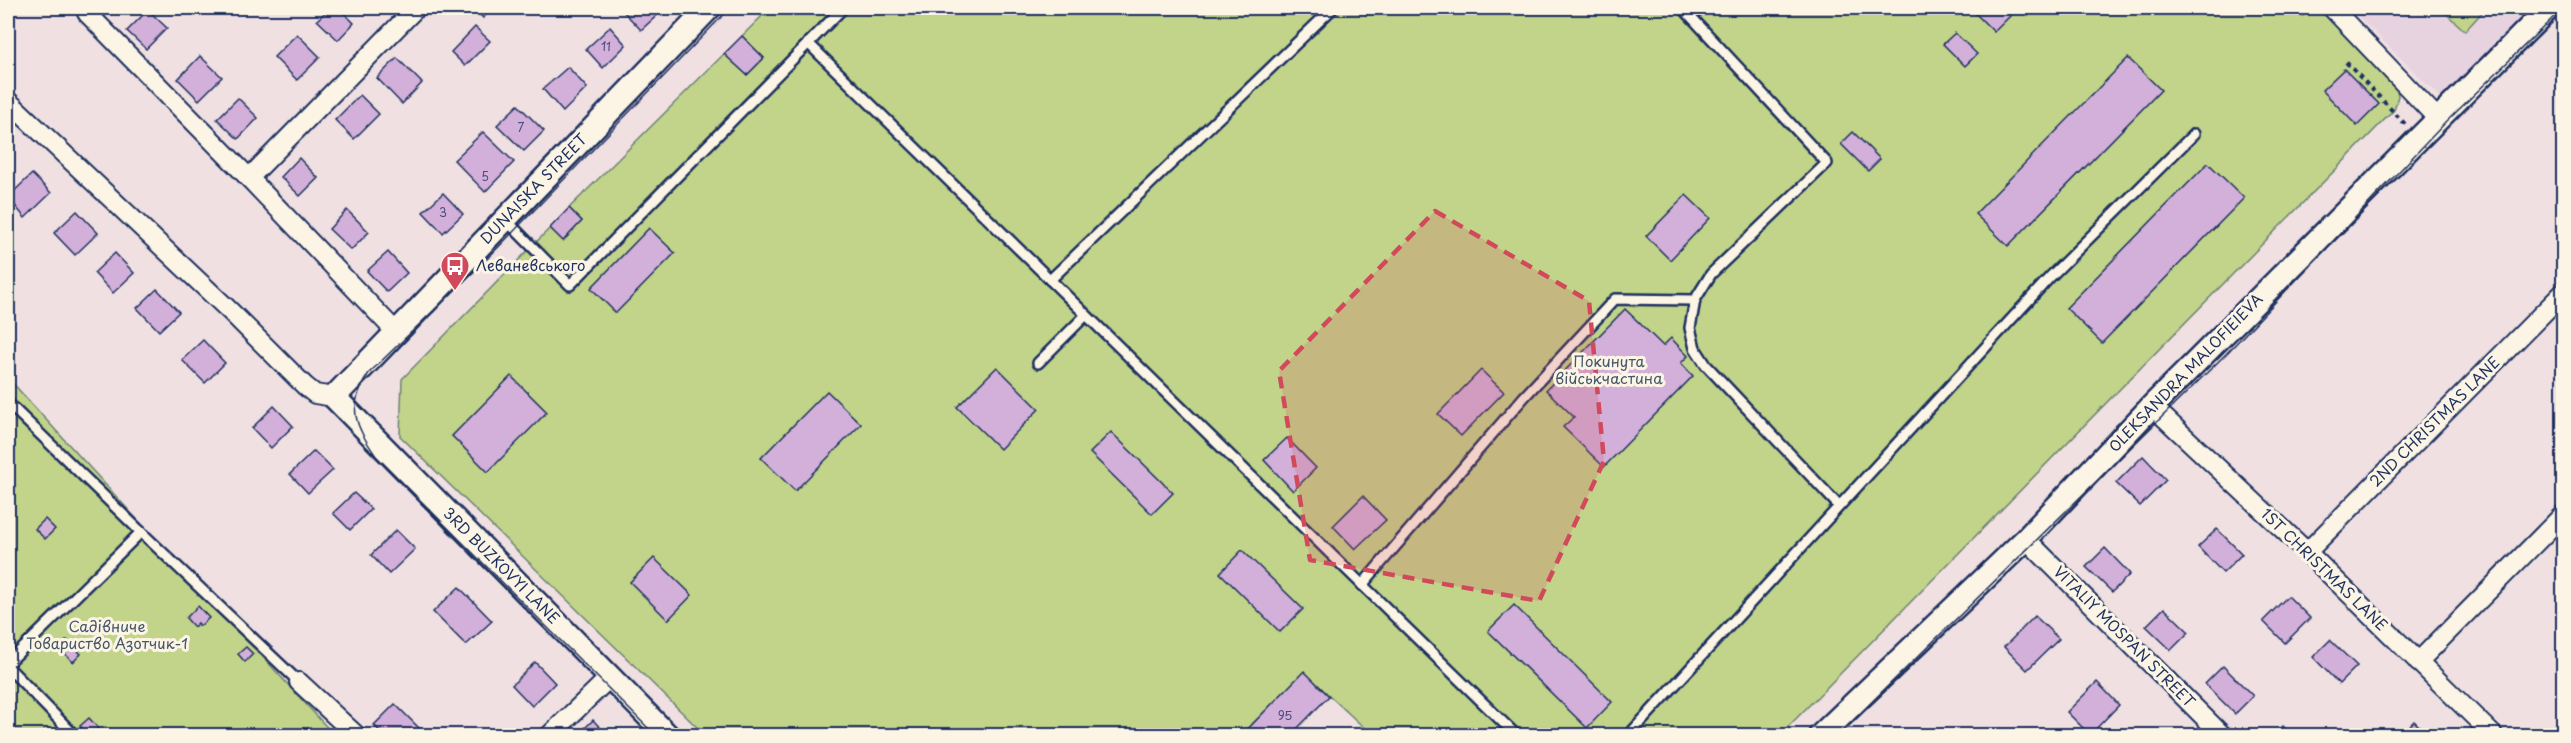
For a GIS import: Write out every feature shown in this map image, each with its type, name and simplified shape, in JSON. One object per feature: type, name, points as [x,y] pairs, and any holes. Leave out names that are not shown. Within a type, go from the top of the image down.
[{"type":"street","points":[[249,178],[416,8]]},
{"type":"street","name":"DUNAISKA STREET","points":[[334,397],[709,8]]},
{"type":"street","points":[[2332,8],[2438,118]]},
{"type":"street","name":"OLEKSANDRA MALOFIEIEVA","points":[[1820,735],[2026,539],[2152,406],[2549,8]]},
{"type":"street","points":[[87,9],[396,332]]},
{"type":"street","points":[[8,101],[230,311],[304,386],[315,394],[334,397]]},
{"type":"street","name":"2ND CHRISTMAS LANE","points":[[2307,552],[2564,292]]},
{"type":"street","name":"3RD BUZKOVYI LANE","points":[[334,397],[668,735]]},
{"type":"street","name":"1ST CHRISTMAS LANE","points":[[2152,406],[2307,552],[2494,735]]},
{"type":"street","points":[[2418,662],[2564,514]]},
{"type":"street","name":"VITALIY MOSPAN STREET","points":[[2026,539],[2223,735]]},
{"type":"street","points":[[549,735],[610,677]]},
{"type":"street","points":[[299,682],[357,735]]},
{"type":"lane","points":[[504,219],[570,285],[843,8]]},
{"type":"lane","points":[[1050,280],[1334,8]]},
{"type":"lane","points":[[1683,8],[1827,163],[1710,274],[1695,300],[1690,328],[1695,348],[1706,365],[1839,506]]},
{"type":"lane","points":[[808,43],[1517,735]]},
{"type":"lane","points":[[1628,735],[2050,277],[2194,134]]},
{"type":"lane","points":[[1362,585],[1524,397],[1615,299],[1695,300]]},
{"type":"lane","points":[[1038,363],[1086,315]]},
{"type":"lane","points":[[8,403],[299,682]]},
{"type":"lane","points":[[75,735],[8,665],[141,532]]},
{"type":"path","points":[[2346,62],[2418,139]]},
{"type":"highlighted area","points":[[1435,211],[1589,301],[1604,461],[1539,601],[1310,560],[1279,371]]},
{"type":"shaded area","points":[[2350,8],[2532,8],[2441,98]]},
{"type":"green space","name":"Покинута військчастина","points":[[770,8],[2294,8],[2303,16],[2311,8],[2319,8],[2397,90],[2398,96],[2394,110],[1780,735],[1372,735],[1304,672],[1241,735],[705,735],[400,436],[402,379],[550,228],[564,240],[582,221],[569,208],[724,54],[747,75],[764,58],[742,36]]},
{"type":"green space","points":[[2440,8],[2486,8],[2465,31]]},
{"type":"green space","name":"Садівниче Товариство Азотчик-1","points":[[8,378],[334,735],[8,735]]},
{"type":"building","points":[[330,8],[339,8],[354,23],[338,40],[317,20]]},
{"type":"building","points":[[473,8],[493,8],[483,18]]},
{"type":"building","points":[[625,8],[660,8],[663,10],[641,30],[622,10]]},
{"type":"building","points":[[1970,8],[2018,8],[1994,32]]},
{"type":"building","points":[[148,10],[167,28],[146,49],[127,31]]},
{"type":"building","points":[[475,27],[490,41],[465,66],[451,52]]},
{"type":"building","points":[[610,27],[626,45],[603,68],[586,49]]},
{"type":"building","points":[[1955,33],[1977,54],[1965,66],[1943,44]]},
{"type":"building","points":[[297,34],[320,57],[297,80],[274,57]]},
{"type":"building","points":[[742,36],[764,58],[747,75],[724,54]]},
{"type":"building","points":[[200,56],[222,77],[199,100],[178,79]]},
{"type":"building","points":[[397,58],[422,83],[402,104],[377,78]]},
{"type":"building","points":[[2128,58],[2161,90],[2008,246],[1975,214]]},
{"type":"building","points":[[568,67],[587,88],[563,112],[543,89]]},
{"type":"building","points":[[2344,69],[2379,104],[2357,126],[2322,90]]},
{"type":"building","points":[[360,95],[379,114],[354,139],[335,120]]},
{"type":"building","points":[[238,98],[258,118],[238,139],[217,119]]},
{"type":"building","points":[[518,105],[544,131],[524,151],[497,125]]},
{"type":"building","points":[[483,132],[514,162],[485,192],[454,160]]},
{"type":"building","points":[[1853,132],[1880,159],[1868,171],[1841,144]]},
{"type":"building","points":[[299,158],[318,178],[300,196],[281,177]]},
{"type":"building","points":[[2208,163],[2244,198],[2102,343],[2066,308]]},
{"type":"building","points":[[32,174],[51,193],[25,218],[8,197]]},
{"type":"building","points":[[443,193],[463,214],[443,233],[423,212]]},
{"type":"building","points":[[1686,195],[1710,218],[1670,260],[1646,236]]},
{"type":"building","points":[[569,208],[582,221],[563,241],[550,228]]},
{"type":"building","points":[[347,210],[369,232],[351,250],[329,229]]},
{"type":"building","points":[[77,211],[98,233],[75,255],[54,233]]},
{"type":"building","points":[[649,228],[675,253],[616,313],[591,288]]},
{"type":"building","points":[[388,252],[407,273],[387,292],[367,271]]},
{"type":"building","points":[[115,253],[134,273],[113,293],[94,273]]},
{"type":"building","points":[[157,289],[179,312],[159,331],[137,308]]},
{"type":"building","points":[[1625,309],[1663,346],[1671,338],[1688,356],[1681,363],[1693,376],[1604,467],[1563,427],[1574,417],[1546,390]]},
{"type":"building","points":[[203,340],[225,363],[205,383],[182,360]]},
{"type":"building","points":[[997,367],[1039,409],[1000,449],[957,407]]},
{"type":"building","points":[[1481,370],[1504,392],[1461,436],[1438,414]]},
{"type":"building","points":[[511,376],[547,412],[488,472],[452,436]]},
{"type":"building","points":[[827,391],[861,424],[795,491],[761,458]]},
{"type":"building","points":[[274,406],[293,426],[271,448],[252,428]]},
{"type":"building","points":[[1111,432],[1173,493],[1152,514],[1090,453]]},
{"type":"building","points":[[1287,438],[1316,468],[1293,491],[1264,460]]},
{"type":"building","points":[[314,451],[333,470],[308,493],[290,474]]},
{"type":"building","points":[[2143,456],[2166,480],[2140,506],[2116,483]]},
{"type":"building","points":[[354,493],[371,509],[350,530],[333,513]]},
{"type":"building","points":[[1363,496],[1386,520],[1355,549],[1333,526]]},
{"type":"building","points":[[45,519],[55,529],[45,539],[35,529]]},
{"type":"building","points":[[2217,529],[2242,554],[2223,573],[2198,547]]},
{"type":"building","points":[[396,530],[415,549],[389,574],[371,555]]},
{"type":"building","points":[[2105,548],[2130,574],[2112,592],[2086,567]]},
{"type":"building","points":[[1242,550],[1303,609],[1280,632],[1220,573]]},
{"type":"building","points":[[654,558],[692,595],[668,620],[630,582]]},
{"type":"building","points":[[459,587],[492,621],[466,645],[433,612]]},
{"type":"building","points":[[2288,596],[2310,618],[2285,643],[2263,621]]},
{"type":"building","points":[[1514,605],[1612,702],[1587,728],[1488,631]]},
{"type":"building","points":[[198,606],[209,618],[200,626],[198,623],[194,627],[186,618]]},
{"type":"building","points":[[2164,608],[2189,632],[2171,650],[2146,626]]},
{"type":"building","points":[[2035,616],[2059,639],[2027,670],[2004,647]]},
{"type":"building","points":[[67,640],[81,654],[73,662],[59,648]]},
{"type":"building","points":[[2330,640],[2357,666],[2339,684],[2313,657]]},
{"type":"building","points":[[246,647],[253,654],[245,662],[238,654]]},
{"type":"building","points":[[535,662],[555,683],[532,706],[512,685]]},
{"type":"building","points":[[2223,666],[2253,696],[2235,714],[2205,684]]},
{"type":"building","points":[[1304,671],[1329,696],[1290,736],[1241,736]]},
{"type":"building","points":[[2097,682],[2119,705],[2090,735],[2067,712]]},
{"type":"building","points":[[395,704],[420,729],[413,736],[384,736],[374,725]]},
{"type":"building","points":[[89,718],[98,728],[90,736],[80,726]]},
{"type":"building","points":[[593,720],[608,736],[577,736]]},
{"type":"building","points":[[2414,721],[2429,736],[2400,736]]},
{"type":"building","points":[[2283,726],[2293,736],[2273,736]]},
{"type":"tram line","points":[[656,736],[376,456],[358,425],[357,396],[369,373],[485,261],[730,8]]},
{"type":"tram line","points":[[1837,736],[2226,354],[2446,122],[2563,8]]},
{"type":"place","name":"Леваневського","points":[[455,292]]}]
